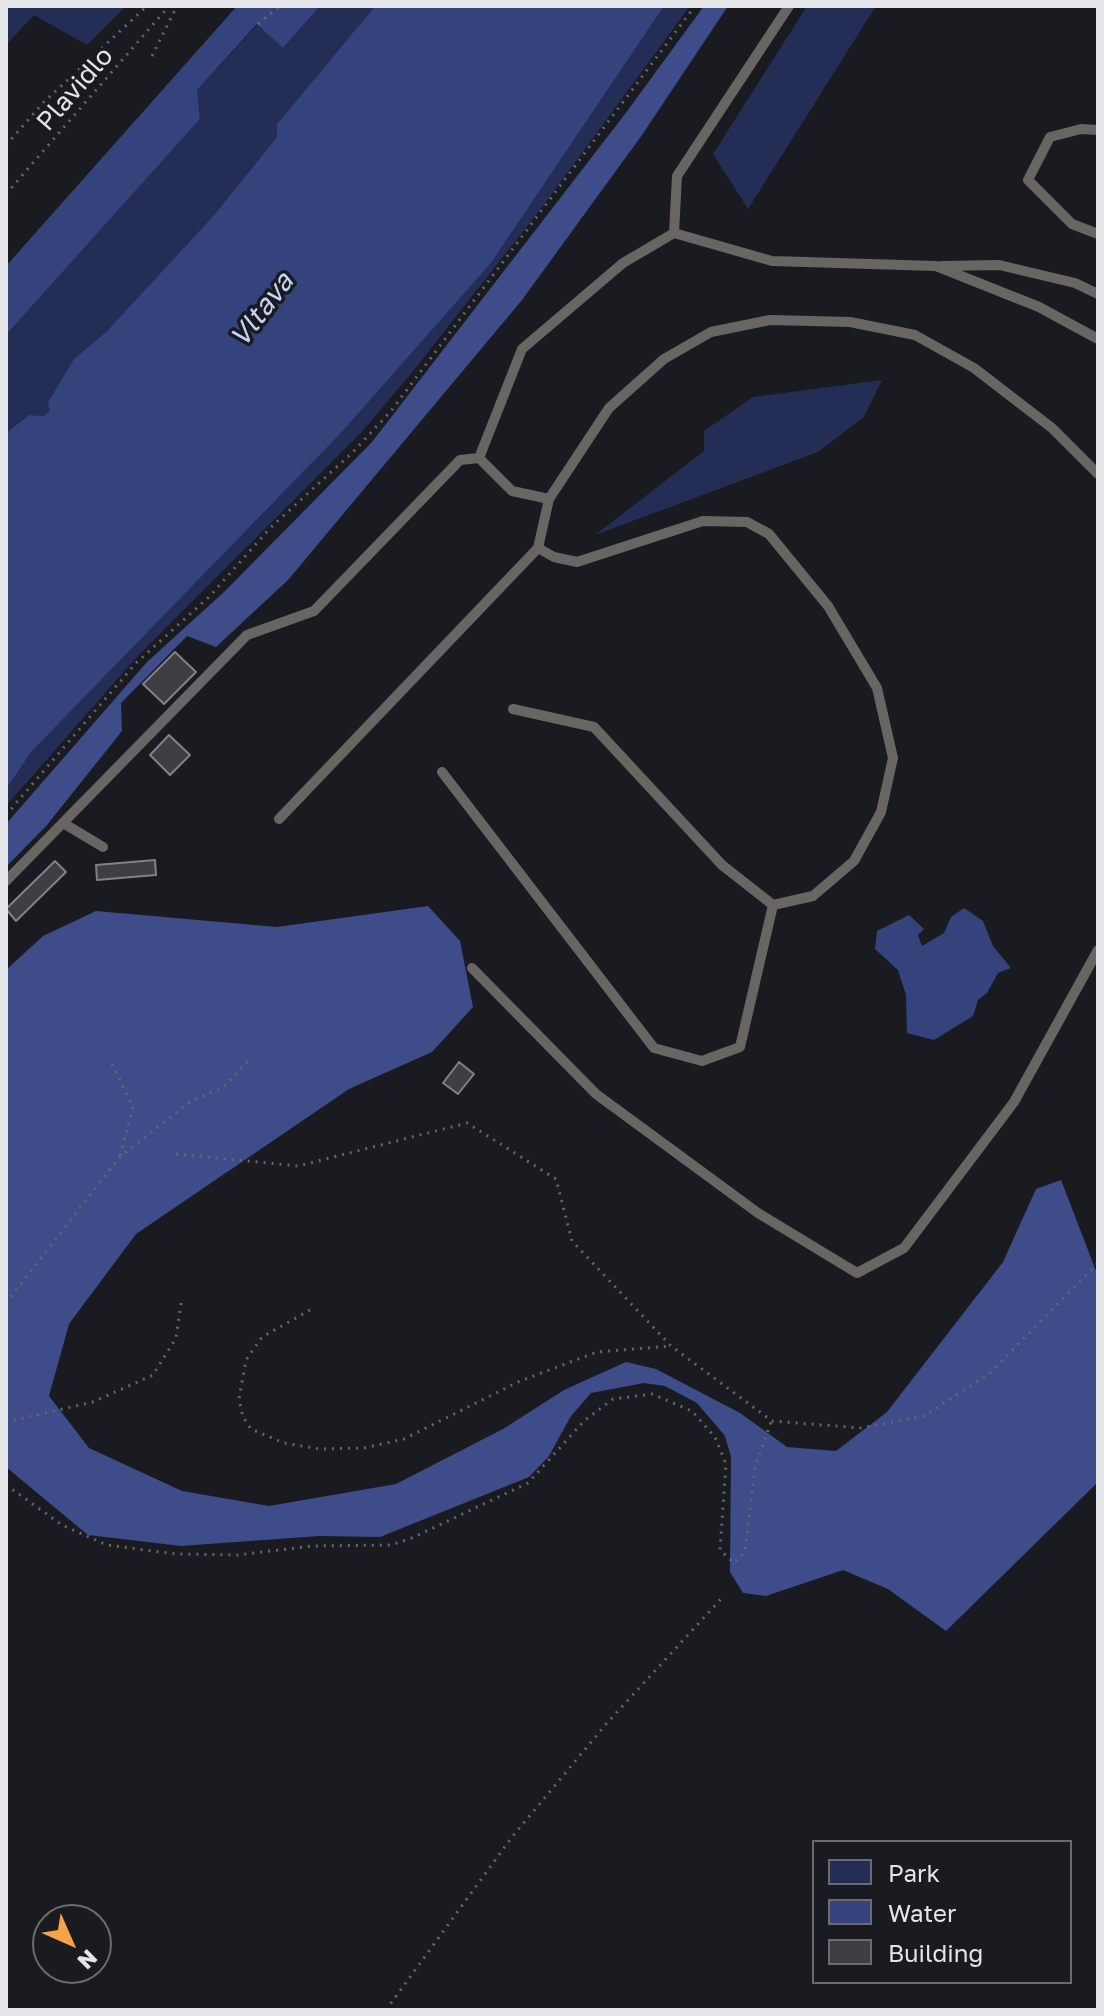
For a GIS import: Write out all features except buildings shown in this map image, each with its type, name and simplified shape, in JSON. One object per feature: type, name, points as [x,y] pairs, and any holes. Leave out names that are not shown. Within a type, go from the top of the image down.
[{"type":"lane","points":[[674,233],[677,176],[789,6]]},
{"type":"lane","points":[[1098,130],[1081,129],[1050,137],[1028,180],[1072,224],[1098,234]]},
{"type":"lane","points":[[479,458],[522,349],[623,263],[674,233],[772,261],[999,265],[1075,283],[1098,294]]},
{"type":"lane","points":[[936,266],[1039,307],[1098,339]]},
{"type":"lane","points":[[279,819],[538,548],[549,499],[609,408],[664,359],[711,332],[770,320],[850,322],[915,335],[974,368],[1052,428],[1098,474]]},
{"type":"lane","points":[[479,458],[512,491],[549,499]]},
{"type":"lane","points":[[6,881],[247,635],[314,611],[460,460],[479,458]]},
{"type":"lane","points":[[538,548],[554,557],[577,562],[703,521],[747,522],[769,534],[828,606],[877,688],[893,758],[881,812],[854,861],[813,896],[773,905]]},
{"type":"lane","points":[[513,709],[594,727],[722,865],[773,905]]},
{"type":"lane","points":[[442,772],[654,1048],[702,1061],[740,1047],[773,905]]},
{"type":"lane","points":[[63,823],[103,847]]},
{"type":"lane","points":[[472,968],[596,1094],[758,1213],[857,1273],[904,1248],[1014,1102],[1098,950]]},
{"type":"path","points":[[6,145],[45,101],[147,6]]},
{"type":"path","name":"Plavidlo","points":[[6,194],[169,6]]},
{"type":"path","points":[[152,56],[177,6]]},
{"type":"path","points":[[258,24],[280,6]]},
{"type":"path","points":[[6,815],[136,663],[210,596],[270,528],[353,452],[391,411],[695,6]]},
{"type":"path","points":[[6,1303],[119,1158],[191,1101],[222,1088],[251,1058]]},
{"type":"path","points":[[112,1064],[133,1107],[119,1158]]},
{"type":"path","points":[[176,1154],[298,1166],[467,1123],[556,1179],[572,1241],[671,1346],[772,1421],[861,1428],[924,1416],[989,1374],[1098,1263]]},
{"type":"path","points":[[6,1422],[93,1402],[153,1375],[176,1338],[182,1297]]},
{"type":"path","points":[[310,1310],[262,1337],[246,1360],[239,1399],[243,1417],[251,1429],[284,1443],[320,1449],[364,1448],[404,1439],[457,1416],[520,1381],[597,1352],[671,1346]]},
{"type":"path","points":[[6,1485],[62,1525],[107,1545],[176,1554],[238,1555],[312,1546],[391,1545],[528,1483],[543,1470],[584,1421],[613,1399],[652,1394],[692,1411],[715,1437],[726,1464],[720,1550],[734,1563],[745,1552],[755,1467],[772,1421]]},
{"type":"path","points":[[386,2010],[512,1837],[607,1723],[721,1599]]},
{"type":"green space","points":[[8,6],[126,6],[87,45],[34,15],[6,45]]},
{"type":"green space","points":[[320,6],[375,6],[277,124],[277,137],[215,214],[107,331],[74,359],[50,411],[44,416],[29,415],[6,433],[6,335],[200,119],[197,90],[258,24],[283,48]]},
{"type":"green space","points":[[664,6],[690,6],[540,210],[410,375],[360,434],[135,659],[6,806],[6,789],[32,751],[341,433],[491,263]]},
{"type":"green space","points":[[807,6],[876,6],[748,209],[713,154]]},
{"type":"green space","points":[[882,380],[864,417],[818,452],[595,535],[704,451],[704,431],[753,397]]},
{"type":"shaded area","points":[[704,6],[728,6],[642,135],[522,300],[288,580],[216,647],[187,636],[121,703],[122,731],[47,825],[6,867],[6,824],[147,662],[224,592],[372,442],[625,114]]},
{"type":"shaded area","points":[[428,906],[460,941],[473,1007],[432,1052],[349,1089],[136,1234],[69,1324],[49,1396],[89,1448],[182,1491],[269,1506],[396,1484],[503,1429],[564,1390],[626,1362],[656,1369],[740,1413],[787,1447],[836,1451],[887,1412],[1003,1262],[1036,1189],[1061,1180],[1098,1276],[1098,1482],[946,1631],[888,1589],[843,1570],[766,1596],[743,1593],[730,1572],[731,1457],[725,1436],[697,1403],[665,1386],[644,1383],[591,1393],[571,1416],[549,1456],[529,1477],[380,1537],[319,1536],[181,1546],[88,1535],[6,1467],[6,970],[43,936],[96,911],[277,927]]},
{"type":"water","points":[[237,6],[320,6],[283,48],[257,24],[197,90],[200,119],[6,335],[6,266]]},
{"type":"water","name":"Vltava","points":[[375,6],[664,6],[491,263],[341,433],[32,751],[6,789],[6,433],[29,415],[44,416],[50,411],[48,402],[74,359],[107,331],[215,214],[277,137],[277,124]]},
{"type":"water","points":[[964,908],[983,921],[993,946],[1011,968],[998,973],[987,993],[978,1000],[973,1016],[934,1040],[907,1033],[906,995],[898,970],[875,949],[877,931],[909,915],[924,929],[918,935],[922,946],[944,933],[951,917]]}]
